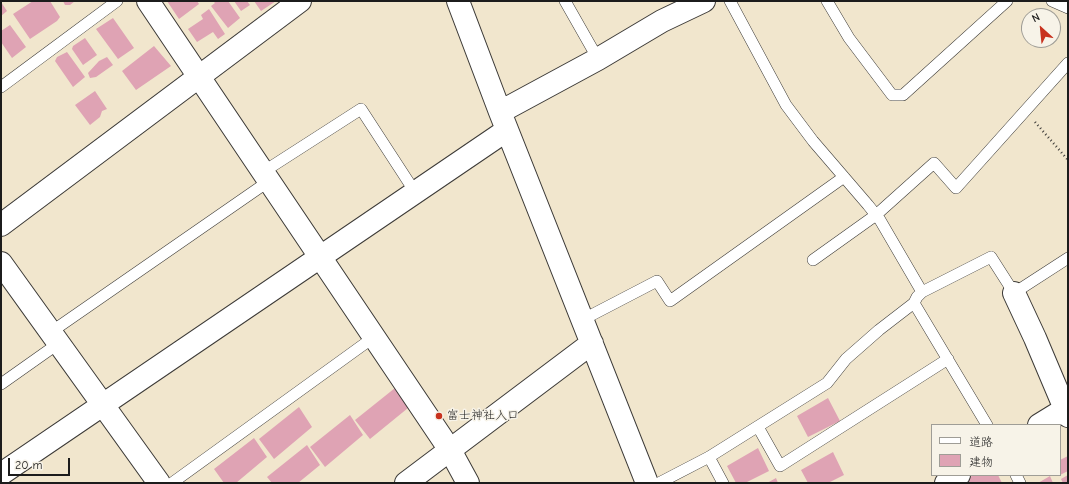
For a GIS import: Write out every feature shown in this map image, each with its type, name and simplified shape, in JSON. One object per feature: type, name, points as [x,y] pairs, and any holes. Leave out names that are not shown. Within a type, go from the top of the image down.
[{"type":"street","points":[[148,1],[450,450],[468,483]]},
{"type":"street","points":[[1,225],[300,1]]},
{"type":"street","points":[[458,1],[503,121],[592,343],[646,483]]},
{"type":"street","points":[[1,474],[414,192],[503,121],[598,59],[662,21],[700,2]]},
{"type":"street","points":[[1,263],[159,483]]},
{"type":"street","points":[[1014,293],[1035,338],[1066,412],[1041,424]]},
{"type":"street","points":[[406,483],[592,343]]},
{"type":"street","points":[[946,483],[957,476]]},
{"type":"lane","points":[[1,87],[117,1]]},
{"type":"lane","points":[[565,1],[598,59]]},
{"type":"lane","points":[[730,1],[786,105],[813,141],[876,215],[922,292]]},
{"type":"lane","points":[[827,1],[849,38],[892,95],[903,95],[1006,1]]},
{"type":"lane","points":[[1052,1],[1068,8]]},
{"type":"lane","points":[[813,260],[876,215],[934,163],[956,188],[1068,64]]},
{"type":"lane","points":[[1,384],[55,337],[266,176],[361,110],[414,192]]},
{"type":"lane","points":[[582,320],[656,280],[670,301],[844,177]]},
{"type":"lane","points":[[660,483],[709,457],[827,383],[846,359],[879,330],[914,303],[922,292],[991,257],[1014,293],[1068,258]]},
{"type":"lane","points":[[914,303],[986,424]]},
{"type":"lane","points":[[172,483],[374,338]]},
{"type":"lane","points":[[758,427],[780,466],[948,359]]},
{"type":"lane","points":[[709,457],[723,483]]},
{"type":"path","points":[[1026,111],[1068,160]]},
{"type":"building","points":[[33,1],[50,1],[60,17],[57,21],[30,39],[13,14]]},
{"type":"building","points":[[63,1],[75,1],[70,5],[65,5]]},
{"type":"building","points":[[167,1],[197,1],[199,4],[179,19]]},
{"type":"building","points":[[213,1],[228,1],[240,18],[228,28],[211,6],[215,3]]},
{"type":"building","points":[[234,1],[247,1],[250,5],[241,11]]},
{"type":"building","points":[[254,1],[276,1],[261,11]]},
{"type":"building","points":[[1,2],[7,11],[1,16]]},
{"type":"building","points":[[209,9],[225,34],[218,39],[213,32],[197,42],[188,29],[203,19],[201,15]]},
{"type":"building","points":[[113,18],[134,48],[118,59],[96,29]]},
{"type":"building","points":[[10,25],[26,47],[12,58],[1,42],[1,31]]},
{"type":"building","points":[[85,38],[97,55],[83,65],[72,49],[73,46]]},
{"type":"building","points":[[154,46],[171,66],[136,90],[122,71]]},
{"type":"building","points":[[67,52],[85,77],[73,87],[55,61],[57,57]]},
{"type":"building","points":[[107,57],[113,65],[96,77],[90,78],[88,73],[99,61]]},
{"type":"building","points":[[95,91],[107,109],[102,111],[100,117],[90,125],[75,105]]},
{"type":"building","points":[[395,388],[408,408],[370,439],[355,420]]},
{"type":"building","points":[[828,398],[840,421],[808,437],[797,416]]},
{"type":"building","points":[[299,407],[312,427],[274,459],[259,439]]},
{"type":"building","points":[[350,415],[363,435],[325,467],[310,447]]},
{"type":"building","points":[[254,438],[267,457],[236,483],[224,483],[214,469]]},
{"type":"building","points":[[307,445],[320,465],[298,483],[272,483],[267,477]]},
{"type":"building","points":[[758,448],[769,471],[745,483],[736,483],[727,466]]},
{"type":"building","points":[[833,452],[844,475],[828,483],[808,483],[801,470]]},
{"type":"building","points":[[1068,456],[1068,471],[1061,474],[1061,460]]},
{"type":"building","points":[[1068,475],[1068,483],[1063,483],[1061,479]]},
{"type":"building","points":[[972,476],[998,476],[1002,483],[957,483]]},
{"type":"building","points":[[1050,476],[1053,483],[1038,483]]},
{"type":"building","points":[[776,478],[778,483],[767,483]]},
{"type":"place","name":"富士神社入口","points":[[439,416]]}]
